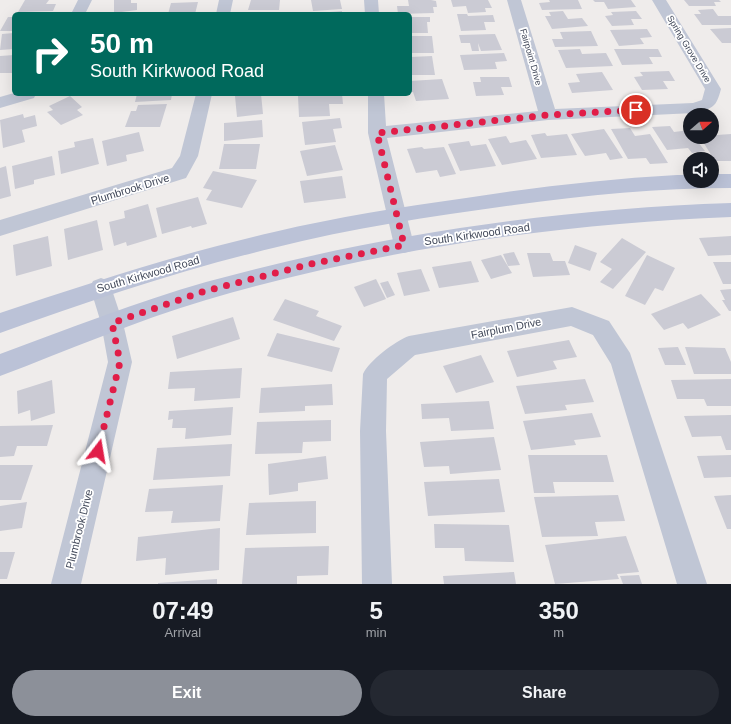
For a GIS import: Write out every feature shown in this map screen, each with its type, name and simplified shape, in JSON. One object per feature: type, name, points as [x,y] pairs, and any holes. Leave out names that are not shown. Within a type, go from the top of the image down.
[{"type":"main road","points":[[719,181],[731,181]]},
{"type":"main road","name":"South Kirkwood Road","points":[[0,323],[101,287],[200,259],[312,231],[397,216],[575,189],[683,182]]},
{"type":"main road","name":"South Kirkwood Road","points":[[0,365],[112,323],[205,291],[311,264],[404,245],[587,220],[731,210]]},
{"type":"street","points":[[79,12],[85,0]]},
{"type":"street","points":[[223,12],[226,0]]},
{"type":"street","points":[[371,0],[372,12]]},
{"type":"street","name":"Fairpoint Drive","points":[[514,0],[548,115]]},
{"type":"street","name":"Spring Grove Drive","points":[[548,115],[694,108],[709,103],[713,89],[659,0]]},
{"type":"street","points":[[0,103],[22,96]]},
{"type":"street","name":"Plumbrook Drive","points":[[0,228],[179,173],[189,156],[204,96]]},
{"type":"street","points":[[376,96],[377,133],[404,245]]},
{"type":"street","points":[[377,133],[548,115]]},
{"type":"street","name":"Plumbrook Drive","points":[[66,584],[120,362],[112,323],[101,287]]},
{"type":"street","name":"Fairplum Drive","points":[[377,584],[373,431],[375,374],[409,346],[572,316],[601,328],[622,360],[692,584]]},
{"type":"building","points":[[25,0],[49,0],[46,4],[56,4],[53,11],[18,12]]},
{"type":"building","points":[[114,0],[131,0],[131,3],[137,3],[137,10],[114,12]]},
{"type":"building","points":[[251,0],[280,0],[279,10],[248,10]]},
{"type":"building","points":[[311,0],[340,0],[342,9],[313,11]]},
{"type":"building","points":[[408,0],[431,0],[436,1],[437,7],[433,7],[434,13],[412,14],[412,12],[398,12],[397,6],[409,6]]},
{"type":"building","points":[[451,0],[488,0],[492,8],[485,8],[486,12],[468,13],[466,6],[453,7]]},
{"type":"building","points":[[549,0],[578,0],[582,9],[542,10],[539,3],[550,2]]},
{"type":"building","points":[[593,0],[631,0],[636,7],[608,9],[604,2],[595,2]]},
{"type":"building","points":[[684,0],[719,0],[721,2],[714,2],[716,6],[689,6]]},
{"type":"building","points":[[198,2],[196,12],[169,12],[171,3]]},
{"type":"building","points":[[713,9],[718,16],[731,16],[731,25],[702,25],[694,14],[701,14],[698,10]]},
{"type":"building","points":[[563,11],[568,19],[582,18],[588,26],[552,29],[545,16],[551,16],[549,12]]},
{"type":"building","points":[[636,11],[642,19],[631,19],[634,25],[612,26],[605,16],[613,15],[611,12]]},
{"type":"building","points":[[457,14],[467,14],[468,16],[493,15],[495,22],[484,22],[486,30],[461,31]]},
{"type":"building","points":[[8,17],[12,17],[12,31],[0,31]]},
{"type":"building","points":[[412,17],[430,17],[430,22],[427,22],[428,33],[412,33]]},
{"type":"building","points":[[731,28],[731,43],[722,43],[710,29]]},
{"type":"building","points":[[647,29],[652,37],[640,38],[644,44],[619,46],[610,30]]},
{"type":"building","points":[[591,31],[598,46],[555,47],[552,39],[563,39],[560,32]]},
{"type":"building","points":[[12,33],[12,49],[0,50],[2,34]]},
{"type":"building","points":[[495,34],[502,50],[481,51],[478,43],[479,51],[472,51],[470,43],[461,43],[459,35]]},
{"type":"building","points":[[412,36],[432,36],[434,53],[412,53]]},
{"type":"building","points":[[580,49],[582,54],[606,53],[613,66],[566,68],[558,50]]},
{"type":"building","points":[[614,49],[658,49],[662,57],[649,57],[653,64],[622,65]]},
{"type":"building","points":[[504,53],[507,61],[495,62],[497,69],[464,70],[460,55]]},
{"type":"building","points":[[12,55],[12,73],[0,73],[0,56]]},
{"type":"building","points":[[432,56],[435,75],[412,75],[412,57]]},
{"type":"building","points":[[669,71],[675,81],[663,81],[668,89],[642,90],[634,77],[643,76],[640,72]]},
{"type":"building","points":[[602,72],[613,90],[572,93],[568,83],[580,82],[576,74]]},
{"type":"building","points":[[480,77],[509,77],[512,87],[501,87],[504,95],[476,96],[473,82],[481,82]]},
{"type":"building","points":[[442,79],[449,99],[416,101],[412,92],[412,81]]},
{"type":"building","points":[[70,96],[82,107],[77,110],[83,115],[61,125],[47,112],[53,110],[49,106]]},
{"type":"building","points":[[136,96],[172,96],[171,100],[135,102]]},
{"type":"building","points":[[235,96],[261,96],[263,114],[237,117]]},
{"type":"building","points":[[298,96],[342,96],[343,104],[329,104],[330,116],[299,117]]},
{"type":"building","points":[[167,104],[160,127],[125,127],[131,111],[136,111],[138,105]]},
{"type":"building","points":[[23,114],[24,118],[35,115],[37,126],[22,130],[25,142],[3,148],[0,120]]},
{"type":"building","points":[[340,118],[342,128],[333,129],[336,142],[305,145],[302,122]]},
{"type":"building","points":[[262,120],[263,137],[224,141],[224,123]]},
{"type":"building","points":[[670,126],[674,132],[683,131],[683,144],[700,144],[705,151],[691,152],[688,148],[667,150],[652,127]]},
{"type":"building","points":[[630,128],[635,136],[650,134],[668,163],[650,164],[646,158],[628,159],[611,129]]},
{"type":"building","points":[[604,129],[623,158],[610,160],[606,153],[585,156],[571,134]]},
{"type":"building","points":[[139,132],[144,151],[126,155],[127,161],[107,166],[102,141]]},
{"type":"building","points":[[545,133],[547,136],[567,134],[577,155],[541,158],[531,135]]},
{"type":"building","points":[[731,134],[731,161],[719,161],[719,152],[709,152],[704,144],[719,144],[719,135]]},
{"type":"building","points":[[506,136],[510,143],[526,140],[537,159],[502,165],[488,139]]},
{"type":"building","points":[[93,138],[99,164],[61,174],[58,151],[75,147],[74,142]]},
{"type":"building","points":[[469,141],[471,146],[486,144],[496,166],[460,171],[448,144]]},
{"type":"building","points":[[224,144],[260,144],[256,169],[219,169]]},
{"type":"building","points":[[335,145],[343,170],[307,176],[300,151]]},
{"type":"building","points":[[422,147],[424,149],[444,147],[456,174],[440,177],[437,170],[416,173],[407,149]]},
{"type":"building","points":[[52,156],[55,175],[34,180],[34,184],[15,189],[12,166]]},
{"type":"building","points":[[6,166],[11,196],[0,199],[0,168]]},
{"type":"building","points":[[213,171],[257,180],[242,208],[206,200],[212,190],[203,188]]},
{"type":"building","points":[[342,176],[346,198],[304,203],[300,181]]},
{"type":"building","points":[[198,197],[207,224],[192,228],[191,226],[162,234],[156,208]]},
{"type":"building","points":[[148,204],[157,237],[127,246],[126,242],[114,246],[109,222],[125,218],[124,211]]},
{"type":"building","points":[[97,220],[103,250],[68,260],[64,229]]},
{"type":"building","points":[[48,236],[52,266],[16,276],[13,245]]},
{"type":"building","points":[[731,236],[731,255],[708,256],[699,238]]},
{"type":"building","points":[[622,238],[646,252],[613,289],[600,282],[612,269],[600,262]]},
{"type":"building","points":[[575,245],[597,253],[590,271],[568,263]]},
{"type":"building","points":[[514,252],[520,265],[508,266],[503,254]]},
{"type":"building","points":[[527,253],[550,253],[553,261],[565,261],[570,275],[533,277]]},
{"type":"building","points":[[501,255],[512,273],[491,279],[481,260]]},
{"type":"building","points":[[647,255],[675,268],[663,291],[655,288],[645,305],[625,296]]},
{"type":"building","points":[[471,261],[479,282],[439,288],[432,267]]},
{"type":"building","points":[[713,262],[731,262],[731,284],[723,284]]},
{"type":"building","points":[[421,269],[430,291],[404,296],[397,273]]},
{"type":"building","points":[[376,279],[386,299],[364,307],[354,287]]},
{"type":"building","points":[[388,281],[395,295],[387,298],[380,283]]},
{"type":"building","points":[[731,289],[731,311],[729,311],[722,300],[725,300],[720,290]]},
{"type":"building","points":[[701,294],[721,315],[688,329],[683,323],[664,330],[651,314]]},
{"type":"building","points":[[285,299],[319,311],[316,316],[342,326],[334,341],[273,320]]},
{"type":"building","points":[[233,317],[240,339],[177,359],[172,336]]},
{"type":"building","points":[[277,333],[340,348],[332,372],[267,356]]},
{"type":"building","points":[[569,340],[577,357],[553,361],[557,369],[517,377],[507,351]]},
{"type":"building","points":[[678,347],[686,365],[665,365],[658,348]]},
{"type":"building","points":[[685,347],[725,348],[731,362],[731,374],[694,374]]},
{"type":"building","points":[[481,355],[494,382],[456,393],[443,366]]},
{"type":"building","points":[[242,368],[240,398],[194,401],[195,388],[168,389],[170,372]]},
{"type":"building","points":[[585,379],[594,402],[565,405],[567,410],[525,414],[516,386]]},
{"type":"building","points":[[731,379],[731,406],[707,406],[704,399],[677,399],[671,380]]},
{"type":"building","points":[[52,380],[55,413],[31,421],[30,410],[18,414],[17,391]]},
{"type":"building","points":[[332,384],[333,405],[305,406],[305,411],[259,413],[261,388]]},
{"type":"building","points":[[489,401],[494,429],[451,431],[449,418],[422,419],[421,404]]},
{"type":"building","points":[[233,407],[231,435],[185,439],[186,428],[172,428],[173,419],[168,420],[169,411]]},
{"type":"building","points":[[592,413],[601,437],[574,440],[576,445],[531,450],[523,421]]},
{"type":"building","points":[[731,415],[731,450],[726,450],[721,436],[692,437],[684,416]]},
{"type":"building","points":[[331,420],[331,441],[303,442],[302,453],[255,454],[257,422]]},
{"type":"building","points":[[53,425],[47,446],[17,446],[14,456],[0,457],[0,426]]},
{"type":"building","points":[[494,437],[501,470],[450,474],[449,466],[424,467],[420,442]]},
{"type":"building","points":[[232,444],[230,476],[153,480],[157,448]]},
{"type":"building","points":[[528,455],[607,455],[614,482],[553,482],[555,493],[534,493]]},
{"type":"building","points":[[731,455],[731,477],[704,478],[697,456]]},
{"type":"building","points":[[326,456],[328,479],[298,483],[298,491],[269,495],[268,464]]},
{"type":"building","points":[[0,465],[33,465],[21,500],[0,500]]},
{"type":"building","points":[[499,479],[505,512],[428,516],[424,482]]},
{"type":"building","points":[[223,485],[220,521],[171,523],[173,511],[145,512],[149,489]]},
{"type":"building","points":[[618,495],[625,521],[595,522],[598,536],[542,537],[534,497]]},
{"type":"building","points":[[731,495],[731,529],[727,529],[714,496]]},
{"type":"building","points":[[316,501],[316,533],[246,535],[249,503]]},
{"type":"building","points":[[27,502],[22,528],[0,531],[0,506]]},
{"type":"building","points":[[434,524],[509,525],[514,562],[465,561],[464,548],[435,548]]},
{"type":"building","points":[[220,528],[219,570],[165,575],[166,558],[136,561],[138,537]]},
{"type":"building","points":[[626,536],[639,572],[617,574],[619,579],[555,584],[545,545]]},
{"type":"building","points":[[329,546],[328,575],[297,576],[297,584],[242,584],[245,548]]},
{"type":"building","points":[[0,552],[15,552],[7,579],[0,579]]},
{"type":"building","points":[[514,572],[516,584],[444,584],[443,576]]},
{"type":"building","points":[[639,575],[642,584],[623,584],[620,576]]},
{"type":"building","points":[[217,579],[217,584],[158,584],[158,583]]},
{"type":"route","points":[[98,451],[120,362],[112,323],[205,291],[311,264],[404,245],[377,133],[548,115],[636,110]]}]
